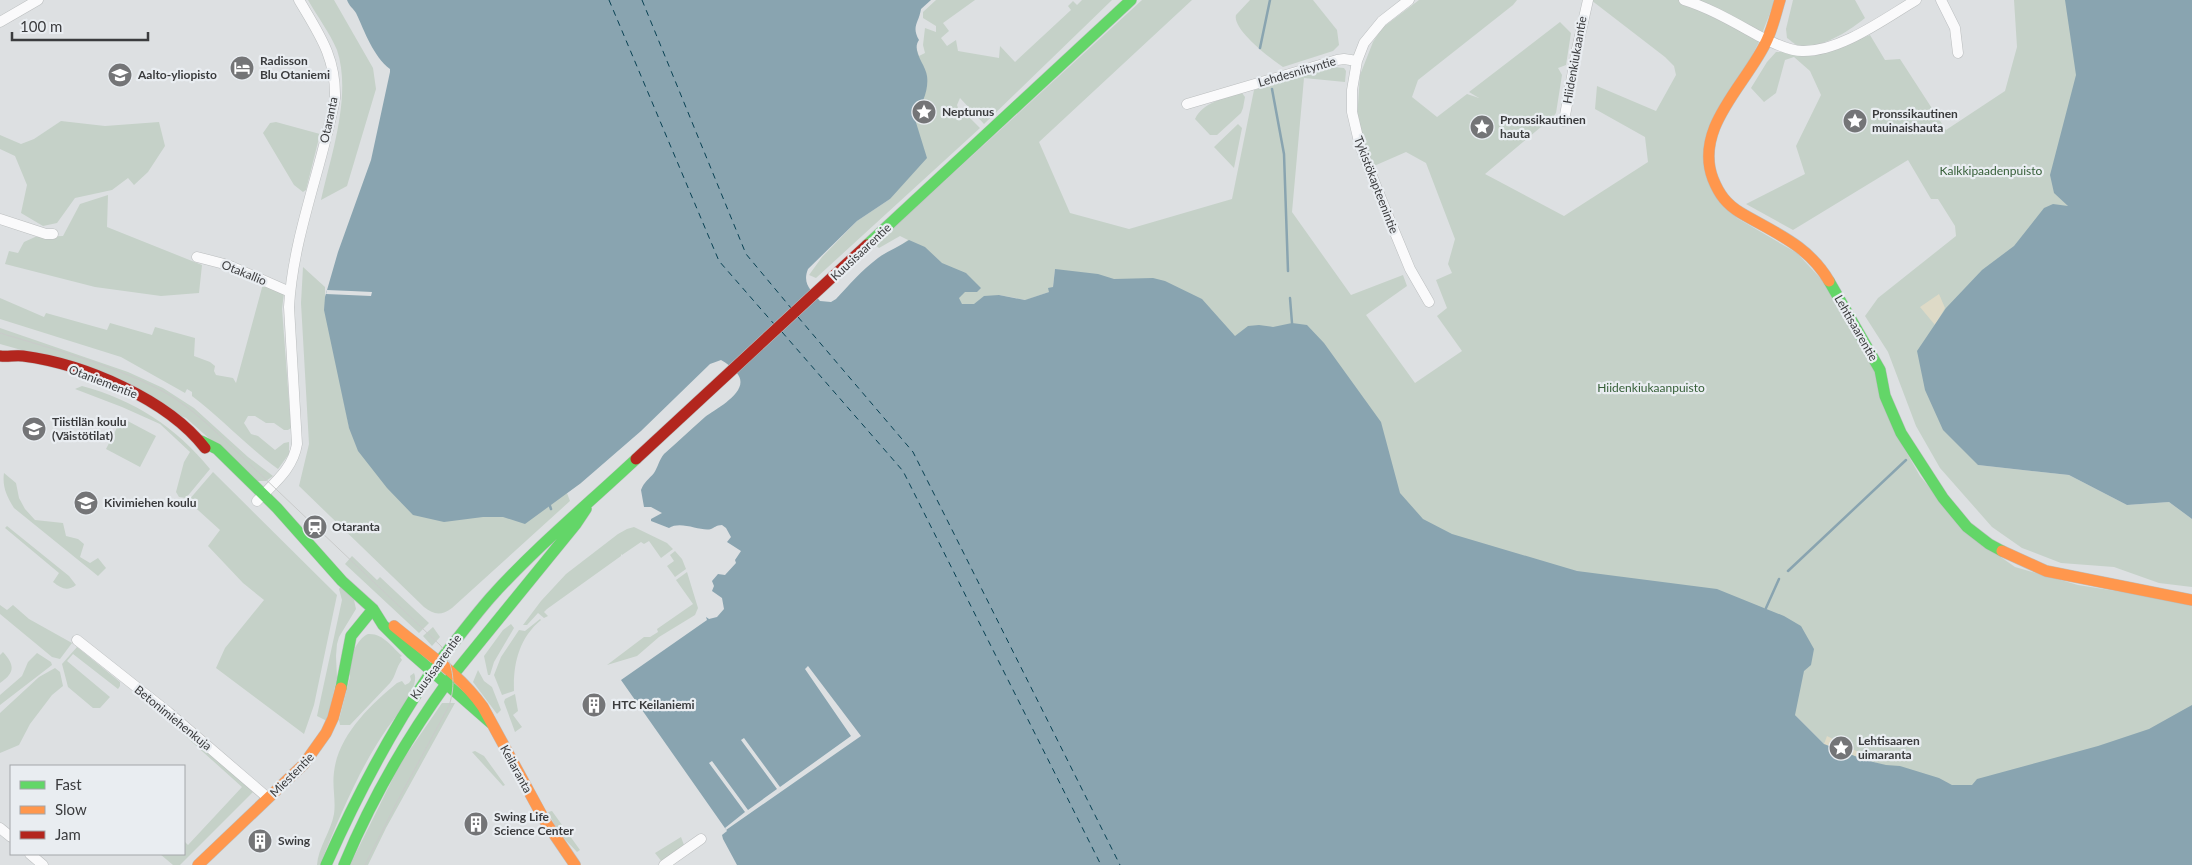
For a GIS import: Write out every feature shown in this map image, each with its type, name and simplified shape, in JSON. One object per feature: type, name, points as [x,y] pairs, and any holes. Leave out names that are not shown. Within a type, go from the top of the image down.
[{"type":"main road","name":"Kuusisaarentie","points":[[326,865],[358,795],[401,717],[439,661],[491,597],[571,516],[590,502],[729,375],[1131,0]]},
{"type":"main road","name":"Lehtisaarentie","points":[[1780,0],[1767,40],[1714,127],[1708,153],[1712,181],[1726,202],[1788,238],[1801,248],[1824,273],[1880,370],[1885,396],[1901,433],[1943,498],[1967,527],[1989,544],[2021,561],[2069,577],[2192,600]]},
{"type":"main road","name":"Otaniementie","points":[[0,347],[21,356],[67,368],[133,392],[167,411],[201,440],[217,449],[260,498],[294,529],[342,581],[376,613],[388,620],[454,674]]},
{"type":"main road","name":"Otaniementie","points":[[0,356],[21,356]]},
{"type":"main road","name":"Kuusisaarentie","points":[[344,865],[392,766],[416,727],[446,684],[576,524],[590,502]]},
{"type":"main road","name":"Otaniementie","points":[[376,613],[383,625],[446,684]]},
{"type":"main road","name":"Miestentie","points":[[198,865],[304,764],[325,737],[339,701],[351,636],[356,628],[376,613]]},
{"type":"main road","name":"Keilaranta","points":[[454,674],[474,692],[545,821],[575,865]]},
{"type":"main road","name":"Keilaranta","points":[[446,684],[491,723]]},
{"type":"street","points":[[0,22],[38,0]]},
{"type":"street","name":"Otaranta","points":[[260,498],[292,463],[297,444],[288,307],[295,257],[335,98],[335,78],[331,58],[299,0]]},
{"type":"street","points":[[1357,61],[1364,43],[1382,21],[1409,0]]},
{"type":"street","name":"Hiidenkiukaantie","points":[[1564,121],[1588,0]]},
{"type":"street","points":[[1684,0],[1697,4],[1767,40],[1800,52],[1815,50],[1849,39],[1916,0]]},
{"type":"street","points":[[1941,0],[1955,28],[1958,53]]},
{"type":"street","name":"Lehdesniityntie","points":[[1187,104],[1337,60],[1349,59],[1357,61]]},
{"type":"street","name":"Tykistökapteenintie","points":[[1357,61],[1352,90],[1354,126],[1410,269],[1429,302]]},
{"type":"street","points":[[0,219],[46,234],[53,234]]},
{"type":"street","name":"Otakallio","points":[[197,257],[228,265],[290,292]]},
{"type":"street","name":"Betonimiehenkuja","points":[[77,640],[168,712],[268,798]]},
{"type":"street","points":[[0,828],[10,836]]},
{"type":"street","points":[[664,865],[701,839]]},
{"type":"street","points":[[31,855],[43,865]]},
{"type":"green space","points":[[308,0],[334,0],[373,68],[376,89],[347,186],[321,200],[338,125],[342,86],[341,68],[337,50]]},
{"type":"green space","points":[[936,0],[975,0],[943,23],[949,31],[941,38],[947,46],[956,40],[958,51],[999,58],[1000,46],[1015,62],[1071,10],[1068,6],[1073,1],[1077,5],[1082,0],[1112,0],[984,124],[960,98],[957,105],[960,114],[968,116],[980,128],[816,278],[809,275],[822,257],[857,221],[890,199],[901,164],[917,50],[919,56],[925,53],[923,45],[925,28],[936,32],[936,26],[923,18],[923,12]]},
{"type":"green space","name":"Hiidenkiukaanpuisto","points":[[1142,0],[1192,0],[1039,142],[1070,213],[1129,229],[1232,199],[1254,90],[1333,67],[1344,68],[1346,71],[1345,82],[1304,78],[1292,212],[1351,295],[1403,275],[1407,286],[1366,315],[1415,383],[1462,351],[1437,316],[1447,308],[1436,280],[1452,273],[1448,264],[1455,239],[1426,163],[1406,152],[1374,166],[1364,145],[1357,119],[1360,75],[1373,42],[1382,28],[1419,0],[1517,0],[1418,80],[1412,97],[1437,117],[1467,94],[1479,98],[1469,92],[1560,22],[1571,33],[1566,65],[1558,68],[1562,75],[1556,113],[1553,117],[1532,115],[1548,121],[1485,174],[1564,216],[1648,162],[1645,137],[1595,109],[1597,86],[1656,111],[1676,75],[1674,66],[1665,57],[1591,0],[1775,0],[1758,44],[1704,149],[1737,218],[1797,253],[1822,280],[1876,371],[1904,448],[1920,476],[1968,534],[2015,567],[2078,585],[2192,603],[2192,752],[1996,798],[1856,757],[1824,744],[1795,715],[1448,543],[1225,351],[1055,269],[1053,287],[1049,292],[1026,300],[999,295],[974,305],[962,304],[881,261],[881,256],[908,240],[900,236],[879,248],[875,245]]},
{"type":"green space","points":[[1250,0],[1313,0],[1337,30],[1339,45],[1333,51],[1283,67],[1254,43],[1236,21],[1236,15]]},
{"type":"green space","points":[[1793,0],[1855,0],[1865,18],[1851,29],[1824,43],[1806,46],[1797,45],[1787,38],[1786,29]]},
{"type":"green space","name":"Kalkkipaadenpuisto","points":[[2014,0],[2088,0],[2068,206],[1978,465],[2069,475],[2127,505],[2169,502],[2192,519],[2192,587],[2159,583],[2114,567],[2061,563],[2022,548],[1992,527],[1940,468],[1916,426],[1888,352],[1865,316],[1878,298],[1956,236],[1955,226],[1938,199],[1931,199],[1908,160],[1793,230],[1746,204],[1805,174],[1796,146],[1821,95],[1810,71],[1794,57],[1785,60],[1776,93],[1764,102],[1751,88],[1767,62],[1776,52],[1829,51],[1870,35],[1885,60],[1900,59],[1946,130],[2005,91],[2017,47]]},
{"type":"green space","points":[[1242,93],[1245,97],[1241,113],[1217,135],[1210,135],[1195,119],[1209,104]]},
{"type":"green space","points":[[61,121],[105,126],[159,122],[165,146],[148,172],[134,185],[128,178],[112,190],[75,198],[57,223],[43,226],[21,213],[27,185],[15,156],[0,149],[0,135],[21,144],[34,139]]},
{"type":"green space","points":[[276,122],[320,134],[306,190],[303,192],[294,185],[263,133],[270,123]]},
{"type":"green space","points":[[1238,124],[1242,128],[1234,168],[1214,147]]},
{"type":"green space","points":[[108,195],[107,227],[202,265],[199,293],[161,296],[95,287],[5,264],[9,251],[18,253],[24,242],[35,237],[63,236],[80,204]]},
{"type":"green space","points":[[303,267],[325,287],[325,297],[326,294],[349,427],[359,434],[581,483],[567,493],[570,501],[452,608],[444,612],[434,613],[424,607],[299,486],[309,444],[301,303]]},
{"type":"green space","points":[[263,284],[284,293],[282,309],[291,428],[284,430],[274,423],[266,423],[255,416],[248,416],[244,423],[251,434],[258,436],[275,450],[284,443],[289,442],[289,454],[278,469],[192,396],[192,392],[187,389],[185,393],[121,357],[0,319],[0,298],[44,317],[46,313],[107,330],[110,323],[152,335],[155,327],[195,338],[194,356],[215,366],[214,371],[216,375],[233,378],[236,383]]},
{"type":"green space","points":[[0,328],[128,372],[163,388],[194,408],[248,457],[273,476],[266,481],[257,481],[186,418],[25,351],[0,344]]},
{"type":"green space","points":[[82,386],[119,399],[153,417],[183,440],[197,454],[210,469],[186,498],[179,497],[176,492],[184,462],[190,452],[160,424],[75,389]]},
{"type":"green space","points":[[122,418],[156,436],[140,467],[106,449]]},
{"type":"green space","points":[[213,472],[337,595],[314,705],[304,734],[216,668],[225,648],[264,600],[243,583],[208,546],[220,530],[188,501]]},
{"type":"green space","points":[[4,473],[16,483],[19,498],[25,509],[35,520],[63,523],[66,536],[78,539],[84,544],[80,557],[90,563],[98,558],[106,568],[98,576],[14,508],[6,492]]},
{"type":"green space","points":[[7,526],[69,576],[76,585],[64,588],[53,582],[59,573],[5,528]]},
{"type":"green space","points":[[634,527],[667,543],[673,549],[661,558],[649,541],[644,544],[641,542],[621,554],[621,556],[547,609],[544,612],[548,616],[544,618],[538,613],[527,625],[523,625],[541,601],[566,574],[618,534]]},
{"type":"green space","points":[[675,551],[682,559],[686,569],[675,577],[667,566],[674,561],[670,555]]},
{"type":"green space","points":[[352,556],[377,580],[380,577],[429,623],[419,633],[345,564]]},
{"type":"green space","points":[[687,572],[698,608],[695,615],[659,637],[637,656],[607,665],[644,637],[650,637],[658,632],[657,629],[693,604],[676,580]]},
{"type":"green space","points":[[341,586],[354,600],[356,609],[339,637],[337,644],[337,678],[327,721],[317,716],[342,600],[339,589]]},
{"type":"green space","points":[[0,605],[7,610],[13,605],[29,619],[72,643],[60,659],[52,657],[0,614]]},
{"type":"green space","points":[[540,619],[527,635],[519,652],[516,661],[514,691],[502,695],[494,675],[501,657],[519,630],[525,631]]},
{"type":"green space","points":[[511,624],[514,628],[494,662],[490,675],[488,675],[484,656],[503,630]]},
{"type":"green space","points":[[433,627],[440,637],[432,646],[423,636]]},
{"type":"green space","points":[[368,634],[373,634],[387,641],[402,656],[400,657],[402,660],[390,683],[350,725],[340,725],[339,720],[350,677],[349,671],[353,652],[359,641]]},
{"type":"green space","points":[[77,647],[120,682],[118,689],[73,654],[67,661],[110,697],[100,708],[93,708],[68,687],[62,664]]},
{"type":"green space","points":[[3,652],[10,661],[12,669],[8,676],[0,683],[0,655]]},
{"type":"green space","points":[[37,653],[51,662],[52,665],[0,705],[0,695],[22,676],[28,662]]},
{"type":"green space","points":[[55,668],[60,672],[63,686],[52,695],[30,724],[19,745],[0,753],[0,713],[39,677]]},
{"type":"green space","points":[[478,670],[484,681],[492,687],[501,710],[497,714],[473,682]]},
{"type":"green space","points":[[414,673],[414,686],[410,694],[376,746],[358,778],[320,865],[317,865],[334,814],[334,772],[342,746],[366,711],[397,683],[402,681],[405,685],[409,683],[411,680],[410,676]]},
{"type":"green space","points":[[515,694],[518,711],[513,715],[522,727],[515,732],[504,702],[505,699]]},
{"type":"green space","points":[[442,703],[455,703],[386,828],[368,865],[350,865],[400,764]]},
{"type":"green space","points":[[183,732],[247,784],[253,792],[180,865],[173,865],[161,855],[185,855],[185,842],[188,845],[242,787]]},
{"type":"green space","points":[[475,751],[484,756],[505,785],[503,786],[472,752]]},
{"type":"green space","points":[[552,811],[580,850],[577,852],[559,833],[548,812]]},
{"type":"green space","points":[[681,837],[684,845],[682,848],[662,862],[655,853]]},
{"type":"sand","points":[[1939,294],[1945,308],[1935,325],[1920,307]]},
{"type":"sand","name":"Lehtisaaren uimaranta","points":[[1827,736],[1866,756],[1865,760],[1824,744]]},
{"type":"water","points":[[347,0],[931,0],[921,9],[916,28],[919,40],[917,49],[926,72],[927,87],[920,108],[914,116],[927,158],[890,199],[857,221],[808,269],[806,274],[807,283],[820,301],[831,302],[836,299],[872,263],[909,240],[925,247],[942,263],[966,273],[981,288],[977,292],[965,292],[959,298],[962,304],[974,304],[984,296],[999,295],[1025,300],[1049,292],[1048,288],[1053,287],[1055,269],[1098,274],[1114,279],[1153,278],[1165,281],[1202,299],[1235,336],[1248,326],[1273,327],[1292,323],[1307,325],[1324,343],[1381,422],[1400,493],[1423,519],[1452,534],[1577,571],[1717,589],[1784,616],[1801,626],[1814,649],[1811,665],[1804,671],[1795,715],[1824,744],[1865,760],[1900,766],[1939,778],[1952,785],[1972,785],[1977,779],[2098,746],[2149,729],[2192,705],[2192,865],[737,865],[723,839],[722,835],[727,831],[621,680],[707,620],[706,617],[709,619],[717,617],[724,609],[722,598],[712,591],[714,586],[712,581],[718,574],[725,575],[736,563],[735,560],[741,551],[727,542],[731,537],[726,528],[722,525],[707,529],[679,525],[669,528],[651,521],[651,519],[662,513],[651,507],[644,507],[641,490],[654,473],[664,454],[705,417],[725,404],[737,392],[740,379],[734,370],[721,360],[710,364],[641,431],[581,483],[525,524],[503,517],[483,517],[444,522],[413,515],[387,488],[358,451],[349,428],[324,310],[325,297],[338,252],[371,160],[390,72],[390,69],[374,51],[356,13]]},
{"type":"water","points":[[2065,0],[2192,0],[2192,519],[2169,502],[2127,505],[2069,475],[1978,465],[1943,430],[1925,390],[1917,351],[1946,308],[1982,270],[2014,246],[2044,208],[2053,204],[2068,206],[2054,193],[2050,175],[2076,75]]},
{"type":"pier","points":[[327,290],[372,292],[371,296],[326,294]]},
{"type":"pier","points":[[808,666],[861,736],[726,830],[725,828],[745,812],[709,763],[712,761],[748,810],[777,789],[741,740],[744,738],[780,787],[851,736],[805,669]]},
{"type":"waterway","points":[[1260,48],[1270,0]]},
{"type":"waterway","points":[[1272,89],[1284,154],[1288,271]]},
{"type":"waterway","points":[[1290,298],[1292,323]]},
{"type":"waterway","points":[[1788,571],[1906,460]]},
{"type":"waterway","points":[[1766,608],[1779,579]]},
{"type":"ferry route","points":[[609,0],[719,261],[774,324]]},
{"type":"ferry route","points":[[642,0],[746,254],[791,308]]},
{"type":"ferry route","points":[[798,317],[913,452],[1120,865]]},
{"type":"ferry route","points":[[782,332],[903,471],[1101,865]]},
{"type":"tram line","points":[[0,333],[110,368],[152,386],[183,404],[216,432],[441,646],[449,660],[453,682],[449,706],[365,865]]},
{"type":"traffic: fast","points":[[867,245],[1131,0]]},
{"type":"traffic: fast","points":[[1829,281],[1880,370],[1885,396],[1901,433],[1943,498],[1967,527],[1989,544],[2002,551]]},
{"type":"traffic: fast","points":[[201,441],[217,449],[277,508],[342,581],[373,609],[383,625],[411,653],[491,723]]},
{"type":"traffic: fast","points":[[431,672],[476,615],[508,579],[544,543],[636,459]]},
{"type":"traffic: fast","points":[[449,680],[576,524],[586,509]]},
{"type":"traffic: fast","points":[[341,688],[351,636],[373,609]]},
{"type":"traffic: fast","points":[[326,865],[374,766],[431,672]]},
{"type":"traffic: fast","points":[[344,865],[377,794],[417,727],[446,684]]},
{"type":"traffic: slow","points":[[1780,0],[1767,40],[1725,106],[1716,124],[1710,141],[1709,160],[1715,184],[1727,202],[1736,210],[1801,249],[1821,269],[1829,281]]},
{"type":"traffic: slow","points":[[2002,551],[2046,571],[2192,600]]},
{"type":"traffic: slow","points":[[394,626],[452,673],[474,695],[483,707],[545,821],[575,865]]},
{"type":"traffic: slow","points":[[198,865],[304,764],[326,733],[333,718],[341,688]]},
{"type":"traffic: jam","points":[[636,459],[867,245]]},
{"type":"traffic: jam","points":[[0,356],[23,356],[47,360],[72,367],[123,387],[147,399],[169,414],[189,430],[205,448]]},
{"type":"place","name":"Radisson Blu Otaniemi","points":[[242,68]]},
{"type":"place","name":"Aalto-yliopisto","points":[[120,75]]},
{"type":"place","name":"Neptunus","points":[[924,112]]},
{"type":"place","name":"Pronssikautinen muinaishauta","points":[[1855,121]]},
{"type":"place","name":"Pronssikautinen hauta","points":[[1482,127]]},
{"type":"place","name":"Tiistilän koulu (Väistötilat)","points":[[34,429]]},
{"type":"place","name":"Kivimiehen koulu","points":[[86,503]]},
{"type":"place","name":"Otaranta","points":[[315,527]]},
{"type":"place","name":"HTC Keilaniemi","points":[[594,705]]},
{"type":"place","name":"Lehtisaaren uimaranta","points":[[1841,748]]},
{"type":"place","name":"Swing Life Science Center","points":[[476,824]]},
{"type":"place","name":"Swing","points":[[260,841]]}]
